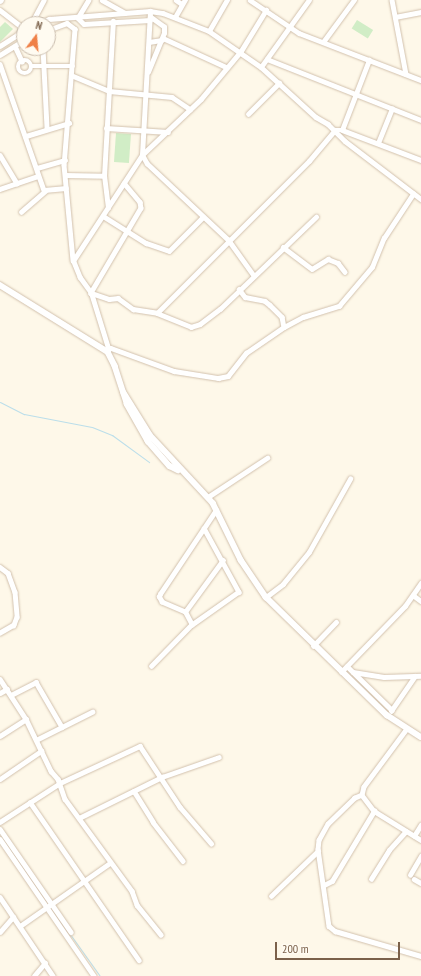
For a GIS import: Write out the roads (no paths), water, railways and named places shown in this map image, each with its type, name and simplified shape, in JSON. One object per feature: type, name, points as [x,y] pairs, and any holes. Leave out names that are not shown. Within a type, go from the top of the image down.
[{"type":"street","points":[[35,16],[44,0]]},
{"type":"street","points":[[78,18],[90,0]]},
{"type":"street","points":[[102,0],[125,13]]},
{"type":"street","points":[[175,17],[184,2],[176,0]]},
{"type":"street","points":[[209,31],[227,0]]},
{"type":"street","points":[[250,0],[299,33],[421,80]]},
{"type":"street","points":[[261,66],[309,0]]},
{"type":"street","points":[[323,42],[354,0]]},
{"type":"street","points":[[392,0],[406,74]]},
{"type":"street","points":[[0,10],[16,23]]},
{"type":"street","points":[[73,261],[142,155],[168,132],[190,109],[241,51],[266,10]]},
{"type":"street","points":[[56,19],[150,11],[175,17],[209,31],[241,51],[261,66],[316,117],[335,130],[421,200]]},
{"type":"street","points":[[150,11],[142,131],[142,155],[147,164],[228,240],[253,275]]},
{"type":"street","points":[[395,17],[421,12]]},
{"type":"street","points":[[0,19],[5,14]]},
{"type":"street","points":[[78,18],[84,24],[150,19],[164,27],[162,39],[147,73]]},
{"type":"street","points":[[108,208],[104,176],[113,21]]},
{"type":"street","points":[[56,27],[67,23],[74,26],[73,66],[71,75],[69,123],[65,160],[66,188],[73,261],[80,278],[91,293],[108,350],[124,394],[150,435],[180,471],[208,497],[241,560],[266,597],[340,673],[387,715],[421,737]]},
{"type":"street","points":[[0,46],[16,36]]},
{"type":"street","points":[[149,42],[162,39],[226,67]]},
{"type":"street","points":[[0,55],[15,46],[22,61]]},
{"type":"street","points":[[43,56],[48,128]]},
{"type":"street","points":[[267,59],[421,120]]},
{"type":"street","points":[[342,130],[369,60]]},
{"type":"street","points":[[22,61],[18,66],[20,73],[27,74],[32,66]]},
{"type":"street","points":[[22,61],[28,61],[32,66]]},
{"type":"street","points":[[0,64],[37,168],[38,176],[46,191]]},
{"type":"street","points":[[32,66],[73,66]]},
{"type":"street","points":[[71,75],[109,91],[145,93],[172,97],[190,109]]},
{"type":"street","points":[[248,114],[279,83]]},
{"type":"street","points":[[378,143],[392,109]]},
{"type":"street","points":[[26,136],[48,128],[69,123]]},
{"type":"street","points":[[106,128],[168,132]]},
{"type":"street","points":[[335,130],[342,130],[421,160]]},
{"type":"street","points":[[156,313],[309,161],[335,130]]},
{"type":"street","points":[[0,155],[17,183]]},
{"type":"street","points":[[37,168],[65,160]]},
{"type":"street","points":[[65,175],[104,176]]},
{"type":"street","points":[[0,189],[38,176]]},
{"type":"street","points":[[91,293],[127,233],[141,205],[124,183]]},
{"type":"street","points":[[21,212],[46,191],[66,188]]},
{"type":"street","points":[[0,284],[108,350],[174,371],[222,378],[228,376],[246,353],[284,327],[303,317],[338,306],[372,267],[384,238],[413,194]]},
{"type":"street","points":[[103,216],[127,233],[146,243],[169,251],[203,217]]},
{"type":"street","points":[[91,293],[109,299],[118,298],[133,309],[156,313],[178,324],[196,327],[220,309],[253,275],[316,217]]},
{"type":"street","points":[[283,247],[312,269],[328,259],[338,263],[345,272]]},
{"type":"street","points":[[239,289],[245,297],[265,301],[282,317],[284,327]]},
{"type":"street","points":[[208,497],[267,458]]},
{"type":"street","points":[[266,597],[283,584],[309,552],[350,479]]},
{"type":"street","points":[[191,625],[185,612],[160,601],[159,596],[216,510]]},
{"type":"street","points":[[151,666],[191,625],[238,594],[238,589],[204,528]]},
{"type":"street","points":[[185,612],[223,560]]},
{"type":"street","points":[[0,568],[8,573],[15,592],[17,617],[14,625],[0,633]]},
{"type":"street","points":[[340,673],[413,595],[421,583]]},
{"type":"street","points":[[413,595],[421,601]]},
{"type":"street","points":[[313,646],[336,622]]},
{"type":"street","points":[[347,666],[392,710]]},
{"type":"street","points":[[353,672],[384,677],[421,676]]},
{"type":"street","points":[[387,715],[415,676]]},
{"type":"street","points":[[0,679],[26,719],[41,751],[60,783],[62,795],[110,863],[135,895],[137,905],[161,936]]},
{"type":"street","points":[[11,696],[36,682],[62,727]]},
{"type":"street","points":[[0,693],[7,688]]},
{"type":"street","points":[[36,740],[92,712]]},
{"type":"street","points":[[0,736],[26,719]]},
{"type":"street","points":[[362,795],[364,787],[407,729]]},
{"type":"street","points":[[0,822],[60,783],[140,746],[162,777],[180,807],[211,843]]},
{"type":"street","points":[[0,779],[41,751]]},
{"type":"street","points":[[79,818],[162,777],[219,757]]},
{"type":"street","points":[[134,791],[153,822],[183,861]]},
{"type":"street","points":[[362,795],[374,811],[421,840]]},
{"type":"street","points":[[362,795],[355,798],[325,827],[319,840],[318,851],[329,926],[333,930],[421,956]]},
{"type":"street","points":[[30,802],[83,882],[139,960]]},
{"type":"street","points":[[324,885],[332,881],[374,811]]},
{"type":"street","points":[[414,836],[421,825]]},
{"type":"street","points":[[0,829],[94,976]]},
{"type":"street","points":[[371,879],[389,850],[406,831]]},
{"type":"street","points":[[0,839],[71,932]]},
{"type":"street","points":[[271,896],[318,851]]},
{"type":"street","points":[[410,875],[421,856]]},
{"type":"street","points":[[20,926],[110,863]]},
{"type":"street","points":[[414,879],[421,883]]},
{"type":"street","points":[[0,897],[53,976]]},
{"type":"street","points":[[0,932],[13,917]]},
{"type":"street","points":[[34,976],[45,963]]},
{"type":"waterway","points":[[0,402],[24,414],[92,427],[112,435],[149,462]]},
{"type":"waterway","points":[[0,833],[4,839]]},
{"type":"waterway","points":[[70,934],[100,976]]}]
